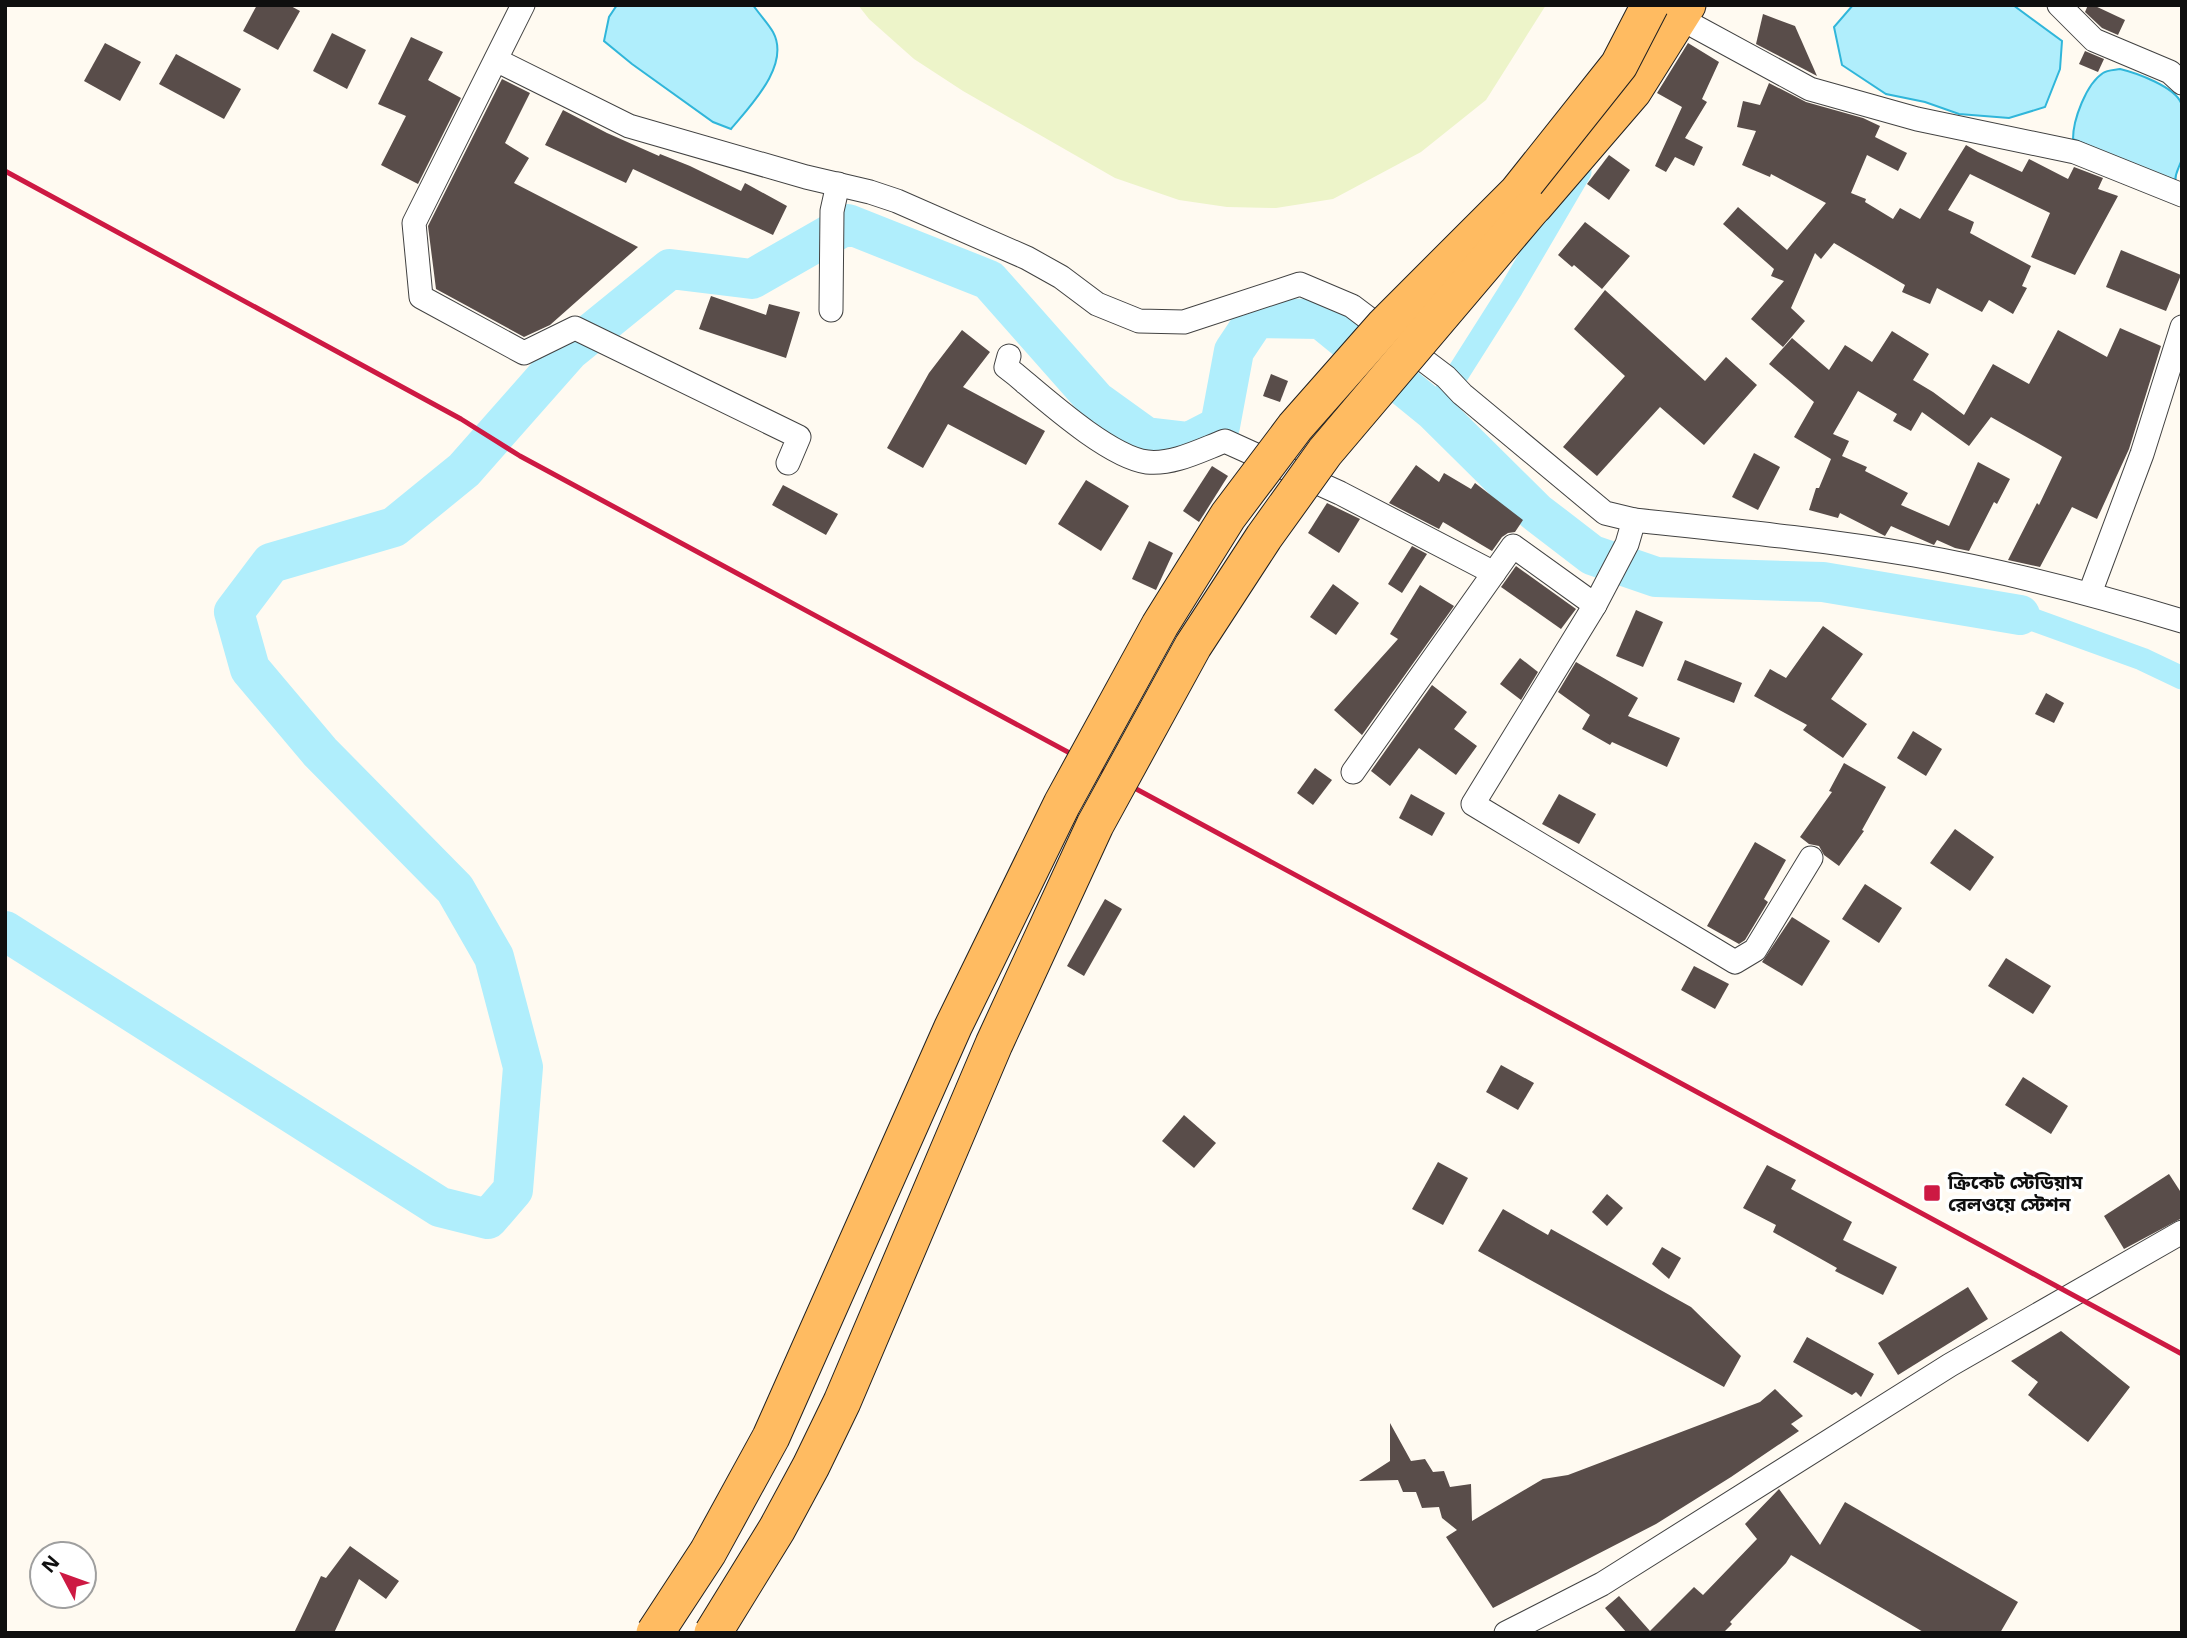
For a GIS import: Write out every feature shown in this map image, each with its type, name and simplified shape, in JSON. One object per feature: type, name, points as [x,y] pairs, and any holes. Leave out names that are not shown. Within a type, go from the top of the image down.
[{"type":"main road","points":[[655,1633],[708,1552],[771,1437],[959,1015],[1062,804],[1160,625],[1228,516],[1295,427],[1385,325],[1518,192],[1619,65],[1650,5]]},
{"type":"main road","points":[[713,1633],[777,1529],[811,1466],[842,1402],[994,1044],[1090,837],[1193,646],[1264,537],[1325,452],[1633,91],[1692,16]]},
{"type":"street","points":[[523,5],[414,223],[421,297],[524,353],[575,328],[799,437],[788,463]]},
{"type":"street","points":[[2059,5],[2094,40],[2170,72],[2182,83]]},
{"type":"street","points":[[1692,16],[1810,89],[1917,119],[2075,152],[2182,195]]},
{"type":"street","points":[[496,60],[629,126],[897,201],[992,242],[1061,276],[1097,304],[1139,321],[1184,322],[1300,284],[1352,306],[1454,386],[1605,513],[1634,520],[1913,555],[2000,571],[2090,593],[2182,621]]},
{"type":"street","points":[[831,310],[832,211],[838,184]]},
{"type":"street","points":[[2090,593],[2142,454],[2182,327]]},
{"type":"street","points":[[1009,356],[1006,367],[1093,435],[1123,454],[1147,462],[1177,459],[1225,441],[1340,493],[1494,573]]},
{"type":"street","points":[[1634,520],[1627,544],[1600,595],[1473,804],[1735,962],[1755,950],[1811,858]]},
{"type":"street","points":[[1353,772],[1513,546],[1600,595]]},
{"type":"street","points":[[1506,1633],[1602,1584],[1950,1364],[2182,1232]]},
{"type":"green space","points":[[858,5],[1546,5],[1486,100],[1421,152],[1333,199],[1276,208],[1227,207],[1179,200],[1115,178],[963,91],[914,59],[869,19]]},
{"type":"water","points":[[617,5],[753,5],[773,32],[777,45],[773,71],[757,97],[731,129],[713,122],[604,41],[609,17]]},
{"type":"water","points":[[1853,5],[2013,5],[2062,41],[2060,69],[2045,107],[2009,118],[1959,114],[1925,102],[1886,94],[1842,65],[1834,27]]},
{"type":"water","points":[[2120,69],[2164,86],[2181,103],[2182,153],[2175,183],[2073,139],[2078,113],[2091,85],[2105,72]]},
{"type":"building","points":[[257,5],[289,5],[300,11],[278,50],[243,31]]},
{"type":"building","points":[[2088,5],[2125,20],[2118,35],[2102,28],[2085,12]]},
{"type":"building","points":[[1763,14],[1795,26],[1817,76],[1756,44]]},
{"type":"building","points":[[332,33],[366,50],[347,89],[313,71]]},
{"type":"building","points":[[411,37],[443,52],[428,80],[461,98],[418,184],[381,165],[406,116],[378,104]]},
{"type":"building","points":[[105,43],[141,62],[120,101],[84,81]]},
{"type":"building","points":[[1688,43],[1719,62],[1702,99],[1707,102],[1685,138],[1703,147],[1694,166],[1675,157],[1666,172],[1655,166],[1682,107],[1657,93]]},
{"type":"building","points":[[2085,51],[2104,59],[2098,72],[2079,64]]},
{"type":"building","points":[[176,54],[241,89],[224,119],[159,84]]},
{"type":"building","points":[[502,79],[530,93],[505,143],[529,158],[514,183],[638,247],[550,325],[524,337],[436,289],[428,226]]},
{"type":"building","points":[[1769,83],[1806,102],[1863,118],[1880,126],[1875,137],[1907,153],[1898,171],[1867,155],[1851,193],[1866,199],[1865,202],[1893,219],[1900,208],[1920,219],[1966,145],[2022,172],[2029,159],[2068,179],[2074,167],[2103,178],[2098,189],[2118,196],[2075,275],[2031,257],[2050,213],[1970,174],[1948,210],[1974,222],[1970,233],[2031,266],[2022,286],[2027,288],[2013,314],[1989,300],[1982,312],[1937,288],[1930,304],[1902,292],[1905,285],[1834,243],[1821,259],[1815,253],[1791,308],[1805,321],[1783,347],[1751,319],[1784,281],[1771,276],[1774,269],[1723,224],[1738,207],[1787,250],[1826,203],[1771,174],[1770,177],[1742,165],[1756,131],[1737,127],[1743,101],[1760,105]]},
{"type":"building","points":[[563,110],[607,133],[659,156],[660,154],[690,166],[741,191],[745,183],[787,206],[773,235],[633,169],[626,183],[545,145]]},
{"type":"building","points":[[1609,155],[1630,170],[1609,200],[1587,184]]},
{"type":"building","points":[[1585,222],[1630,256],[1602,289],[1558,255]]},
{"type":"building","points":[[2121,250],[2181,275],[2166,311],[2106,287]]},
{"type":"building","points":[[1605,290],[1705,381],[1726,357],[1757,385],[1704,445],[1660,407],[1597,476],[1563,447],[1625,376],[1574,329]]},
{"type":"building","points":[[711,296],[766,315],[769,304],[800,312],[786,358],[699,329]]},
{"type":"building","points":[[2120,328],[2161,346],[2129,449],[2097,519],[2072,507],[2040,567],[2008,560],[2062,457],[1991,417],[1969,446],[1922,412],[1911,431],[1893,421],[1897,414],[1858,391],[1833,434],[1849,441],[1842,456],[1867,467],[1865,471],[1908,493],[1901,505],[1949,526],[1978,462],[2010,479],[1997,504],[1994,502],[1969,551],[1937,540],[1934,545],[1891,526],[1885,536],[1840,513],[1838,518],[1809,510],[1816,488],[1819,488],[1831,459],[1794,437],[1814,402],[1769,364],[1792,338],[1829,370],[1845,345],[1872,362],[1892,331],[1929,354],[1913,380],[1964,415],[1993,364],[2029,384],[2058,330],[2107,357]]},
{"type":"building","points":[[962,330],[990,352],[963,387],[1045,431],[1026,465],[948,424],[923,468],[887,448],[929,373]]},
{"type":"building","points":[[1271,374],[1288,381],[1280,402],[1263,396]]},
{"type":"building","points":[[1754,453],[1780,467],[1758,510],[1732,497]]},
{"type":"building","points":[[1416,465],[1439,482],[1444,473],[1471,489],[1475,483],[1523,520],[1515,532],[1502,537],[1492,551],[1443,522],[1439,529],[1389,503]]},
{"type":"building","points":[[1212,466],[1228,476],[1199,522],[1183,511]]},
{"type":"building","points":[[1086,480],[1129,506],[1101,551],[1058,524]]},
{"type":"building","points":[[783,485],[838,514],[826,535],[772,505]]},
{"type":"building","points":[[1327,503],[1360,519],[1339,553],[1308,533]]},
{"type":"building","points":[[1149,541],[1173,553],[1156,590],[1132,579]]},
{"type":"building","points":[[1412,546],[1427,554],[1402,593],[1388,584]]},
{"type":"building","points":[[1516,566],[1576,609],[1561,629],[1501,587]]},
{"type":"building","points":[[1333,584],[1359,603],[1336,635],[1310,617]]},
{"type":"building","points":[[1420,585],[1454,606],[1362,735],[1334,710],[1398,639],[1390,634]]},
{"type":"building","points":[[1636,610],[1663,622],[1643,667],[1616,656]]},
{"type":"building","points":[[1823,626],[1863,654],[1831,699],[1867,724],[1843,758],[1803,730],[1807,725],[1754,696],[1770,669],[1786,678]]},
{"type":"building","points":[[1520,658],[1538,672],[1521,700],[1500,684]]},
{"type":"building","points":[[1685,660],[1742,683],[1734,703],[1677,680]]},
{"type":"building","points":[[1576,662],[1638,698],[1628,716],[1680,738],[1667,767],[1612,742],[1610,745],[1582,729],[1590,715],[1558,692]]},
{"type":"building","points":[[1432,685],[1467,712],[1454,729],[1477,746],[1456,775],[1419,748],[1390,786],[1371,771]]},
{"type":"building","points":[[2046,693],[2064,703],[2054,723],[2035,714]]},
{"type":"building","points":[[1913,731],[1942,749],[1926,776],[1897,758]]},
{"type":"building","points":[[1844,763],[1886,787],[1862,830],[1864,831],[1839,866],[1824,855],[1819,846],[1809,844],[1800,837],[1832,792],[1829,791]]},
{"type":"building","points":[[1315,768],[1332,780],[1313,805],[1297,793]]},
{"type":"building","points":[[1411,794],[1445,813],[1432,836],[1399,818]]},
{"type":"building","points":[[1559,794],[1596,814],[1579,844],[1542,824]]},
{"type":"building","points":[[1955,829],[1994,857],[1970,891],[1930,863]]},
{"type":"building","points":[[1755,842],[1786,860],[1764,899],[1768,902],[1745,940],[1739,944],[1707,926]]},
{"type":"building","points":[[1865,884],[1902,908],[1879,943],[1842,919]]},
{"type":"building","points":[[1105,899],[1122,909],[1084,976],[1067,966]]},
{"type":"building","points":[[1792,917],[1830,941],[1802,986],[1762,962]]},
{"type":"building","points":[[2006,958],[2051,986],[2033,1014],[1988,986]]},
{"type":"building","points":[[1694,966],[1729,984],[1715,1009],[1681,990]]},
{"type":"building","points":[[1501,1065],[1534,1083],[1518,1110],[1486,1092]]},
{"type":"building","points":[[2023,1077],[2068,1106],[2051,1134],[2005,1105]]},
{"type":"building","points":[[1184,1115],[1216,1143],[1194,1168],[1162,1141]]},
{"type":"building","points":[[1438,1162],[1468,1178],[1443,1225],[1412,1209]]},
{"type":"building","points":[[1767,1165],[1796,1180],[1791,1189],[1852,1222],[1843,1240],[1897,1267],[1883,1295],[1835,1271],[1837,1268],[1773,1232],[1776,1225],[1743,1208]]},
{"type":"building","points":[[2169,1174],[2182,1194],[2182,1218],[2124,1249],[2104,1216]]},
{"type":"building","points":[[1607,1194],[1623,1208],[1607,1226],[1592,1212]]},
{"type":"building","points":[[1503,1209],[1548,1235],[1551,1229],[1691,1307],[1741,1356],[1724,1387],[1478,1251]]},
{"type":"building","points":[[1662,1247],[1681,1258],[1669,1279],[1652,1264]]},
{"type":"building","points":[[1968,1287],[1988,1319],[1898,1375],[1878,1343]]},
{"type":"building","points":[[2061,1331],[2130,1387],[2088,1442],[2028,1395],[2038,1382],[2011,1361]]},
{"type":"building","points":[[1807,1337],[1874,1374],[1861,1397],[1856,1392],[1852,1395],[1793,1362]]},
{"type":"building","points":[[1775,1389],[1803,1416],[1791,1424],[1799,1431],[1656,1524],[1493,1608],[1446,1537],[1457,1530],[1442,1518],[1439,1507],[1422,1508],[1416,1492],[1403,1492],[1398,1480],[1359,1481],[1390,1461],[1390,1423],[1411,1461],[1425,1459],[1433,1472],[1444,1471],[1450,1487],[1471,1484],[1472,1521],[1543,1479],[1568,1475],[1760,1402]]},
{"type":"building","points":[[1779,1489],[1820,1545],[1845,1502],[2018,1602],[2000,1633],[1925,1633],[1791,1555],[1723,1633],[1627,1633],[1605,1608],[1619,1596],[1650,1631],[1694,1587],[1703,1595],[1757,1539],[1745,1524]]},
{"type":"building","points":[[350,1546],[399,1581],[386,1599],[359,1579],[334,1633],[294,1633],[321,1576],[326,1578]]},
{"type":"waterway","points":[[1434,411],[1512,288],[1580,172]]},
{"type":"waterway","points":[[5,931],[440,1207],[488,1219],[513,1190],[523,1067],[494,957],[455,889],[320,752],[250,669],[234,612],[271,563],[394,527],[464,470],[569,351],[670,269],[752,279],[848,224],[989,280],[1096,401],[1146,437],[1189,442],[1220,426],[1234,351],[1256,318],[1321,319],[1434,411],[1536,512],[1592,555],[1656,577],[1823,582],[2020,615]]},
{"type":"waterway","points":[[2020,615],[2142,659],[2182,678]]},
{"type":"railway","points":[[5,171],[461,419],[520,456],[2182,1354]]},
{"type":"place","name":"ক্রিকেট স্টেডিয়াম রেলওয়ে স্টেশন","points":[[1932,1193]]}]
